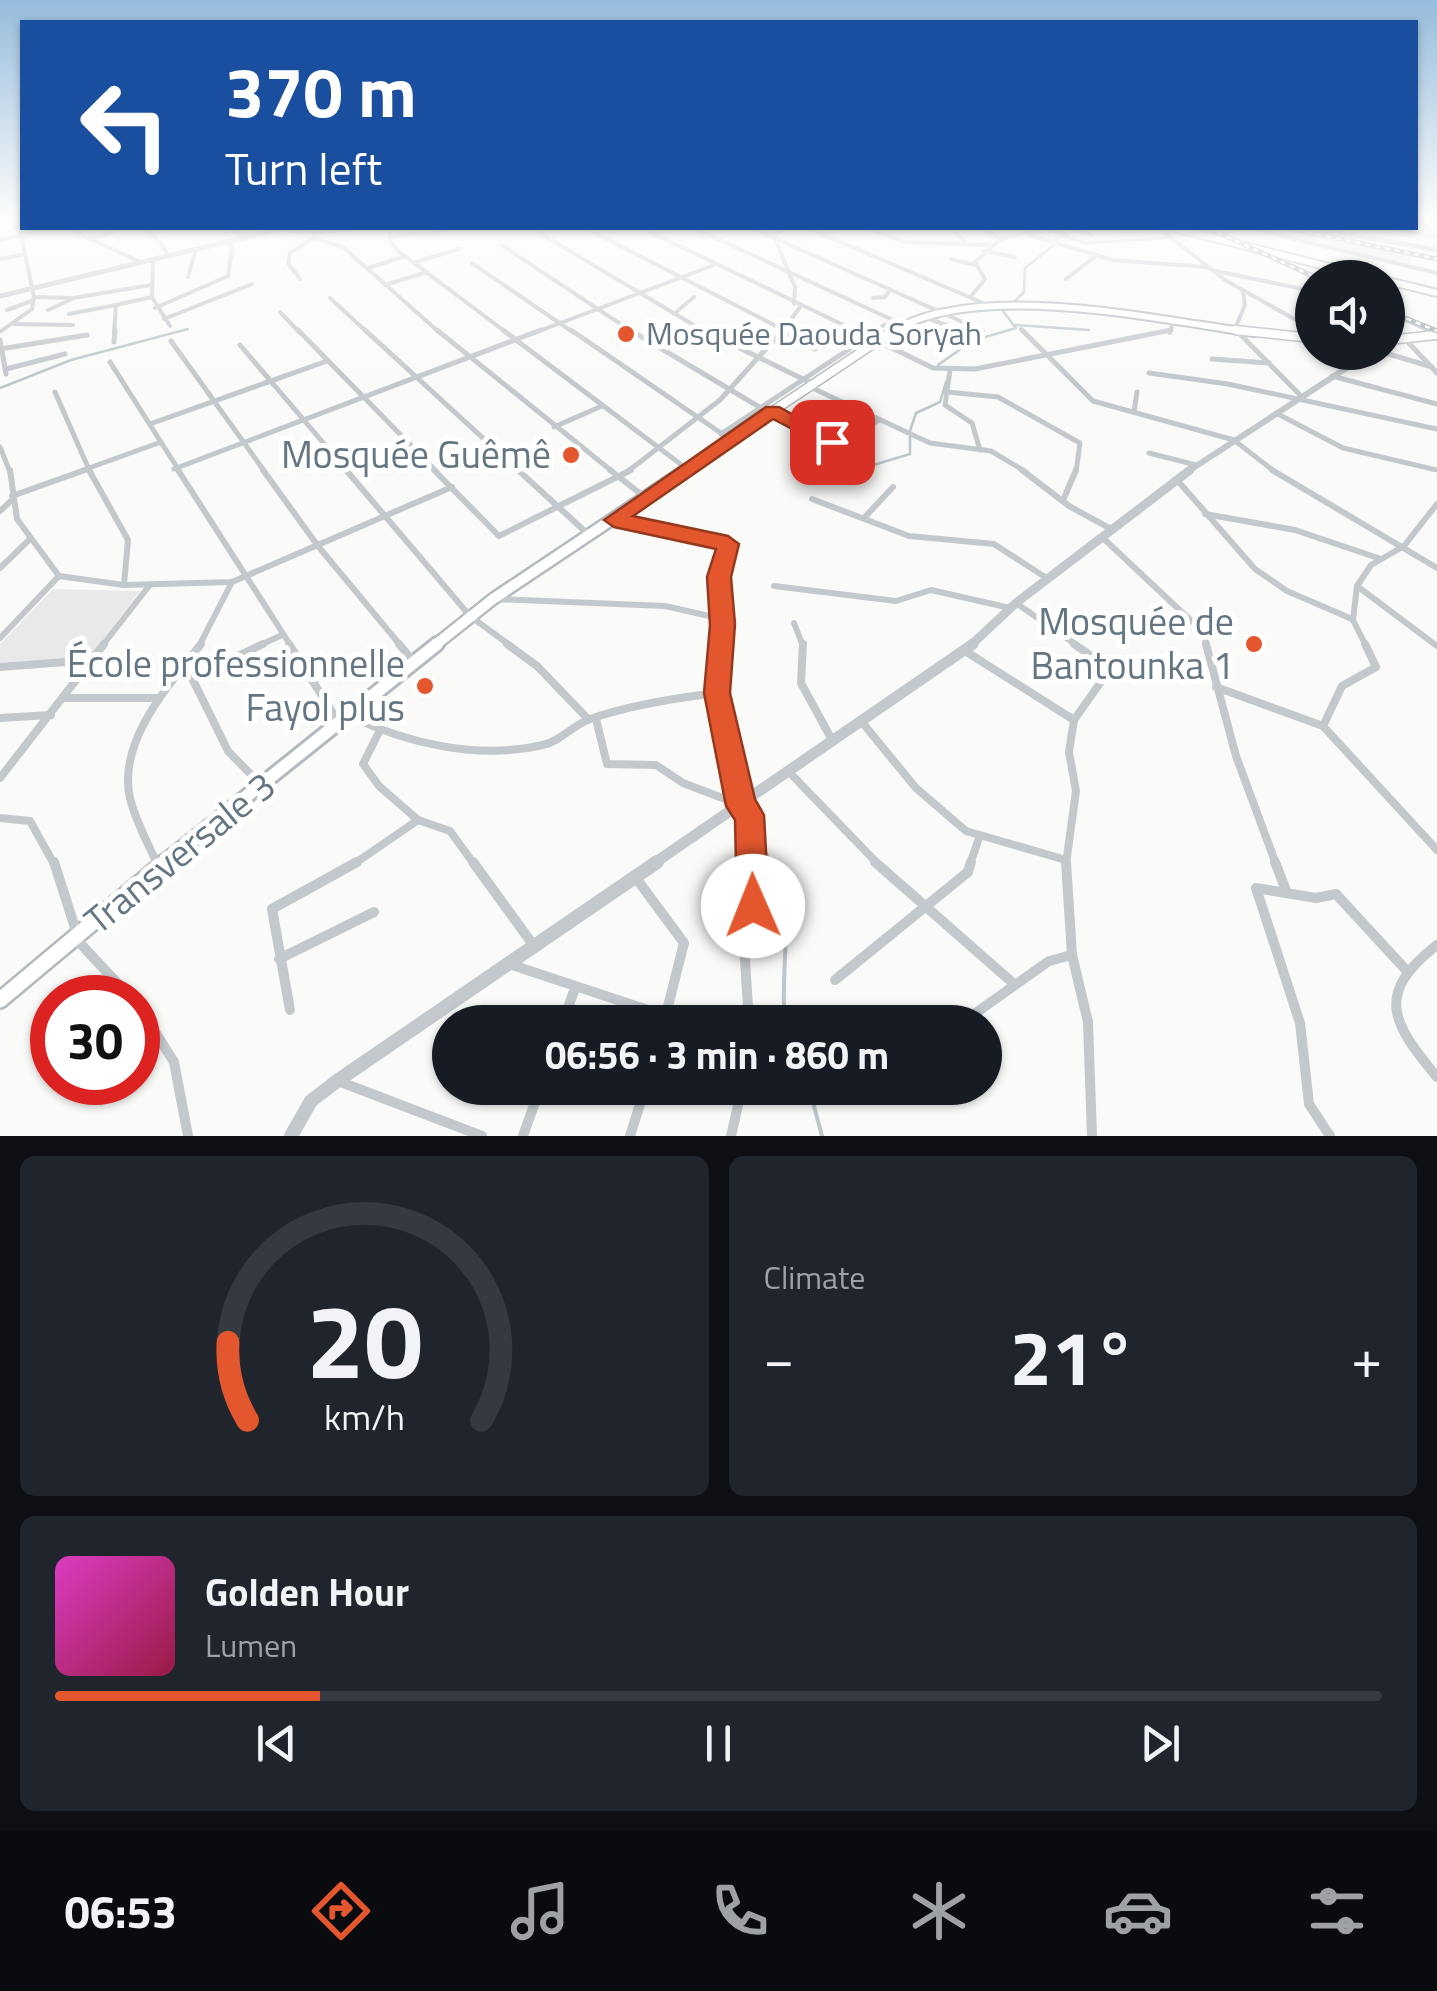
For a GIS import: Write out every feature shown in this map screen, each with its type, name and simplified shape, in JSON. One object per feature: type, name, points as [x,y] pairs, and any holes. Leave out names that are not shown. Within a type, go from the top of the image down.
[{"type":"main road","points":[[1405,287],[1437,294]]},
{"type":"main road","name":"Transversale 3","points":[[0,1000],[470,616],[732,441],[767,410],[867,339],[924,316],[990,306],[1059,308],[1236,333],[1295,337]]},
{"type":"main road","points":[[1405,339],[1437,335]]},
{"type":"street","points":[[31,273],[35,288],[32,309],[0,336],[4,368],[64,354]]},
{"type":"street","points":[[0,296],[96,273]]},
{"type":"street","points":[[152,273],[155,308],[170,326]]},
{"type":"street","points":[[188,277],[189,273]]},
{"type":"street","points":[[155,308],[228,273]]},
{"type":"street","points":[[296,273],[300,279]]},
{"type":"street","points":[[372,273],[553,428],[646,498]]},
{"type":"street","points":[[386,285],[423,273]]},
{"type":"street","points":[[427,273],[688,469]]},
{"type":"street","points":[[486,273],[732,441]]},
{"type":"street","points":[[544,273],[729,390],[841,443],[879,420]]},
{"type":"street","points":[[606,273],[674,314],[879,420],[930,443],[991,451],[1064,498],[1069,506],[1109,535],[1203,632],[1215,686],[1288,894]]},
{"type":"street","points":[[673,273],[725,306],[815,349]]},
{"type":"street","points":[[174,469],[691,273]]},
{"type":"street","points":[[732,273],[933,368],[975,369],[1160,335],[1170,332],[1172,325]]},
{"type":"street","points":[[280,312],[499,536],[619,477],[701,419],[761,360],[783,332],[797,305],[789,273]]},
{"type":"street","points":[[791,273],[893,320],[867,339]]},
{"type":"street","points":[[853,273],[984,331]]},
{"type":"street","points":[[911,273],[972,295],[990,306]]},
{"type":"street","points":[[972,295],[986,279],[981,273]]},
{"type":"street","points":[[1066,280],[1075,273]]},
{"type":"street","points":[[1216,273],[1295,320]]},
{"type":"street","points":[[1231,273],[1295,287]]},
{"type":"street","points":[[7,310],[34,299],[73,298],[150,284]]},
{"type":"street","points":[[164,319],[252,284]]},
{"type":"street","points":[[873,298],[885,298],[891,290]]},
{"type":"street","points":[[1243,291],[1245,305],[1236,333],[1270,363],[1299,397]]},
{"type":"street","points":[[69,314],[152,297]]},
{"type":"street","points":[[674,314],[694,297]]},
{"type":"street","points":[[48,310],[73,298]]},
{"type":"street","points":[[330,298],[590,536]]},
{"type":"street","points":[[60,305],[74,307]]},
{"type":"street","points":[[114,342],[116,306]]},
{"type":"street","points":[[924,316],[954,328]]},
{"type":"street","points":[[1405,320],[1437,335]]},
{"type":"street","points":[[12,324],[72,325]]},
{"type":"street","points":[[902,324],[948,344]]},
{"type":"street","points":[[1021,328],[1093,400],[1234,440],[1285,480],[1437,568]]},
{"type":"street","points":[[2,348],[87,335]]},
{"type":"street","points":[[1405,339],[1435,370]]},
{"type":"street","points":[[170,341],[318,546],[414,662]]},
{"type":"street","points":[[240,344],[470,616],[537,666],[592,719],[607,764],[656,765],[683,783],[741,806],[750,815],[752,927],[743,929],[747,1005]]},
{"type":"street","points":[[1212,359],[1270,363]]},
{"type":"street","points":[[1405,360],[1435,370]]},
{"type":"street","points":[[150,424],[328,361]]},
{"type":"street","points":[[110,362],[244,578],[344,719],[379,732],[477,749],[525,749],[564,737],[592,719],[678,697],[717,693]]},
{"type":"street","points":[[950,370],[945,405],[972,423],[980,450]]},
{"type":"street","points":[[290,1136],[312,1101],[337,1081],[966,651],[1013,605],[1196,466],[1340,370]]},
{"type":"street","points":[[1148,372],[1299,397],[1437,429]]},
{"type":"street","points":[[1331,375],[1437,404]]},
{"type":"street","points":[[54,392],[88,468],[128,540],[124,586]]},
{"type":"street","points":[[947,392],[1008,400],[1080,442],[1074,483],[1064,498]]},
{"type":"street","points":[[1134,412],[1137,392]]},
{"type":"street","points":[[553,428],[602,406]]},
{"type":"street","points":[[721,434],[767,410]]},
{"type":"street","points":[[1276,414],[1343,448],[1437,470]]},
{"type":"street","points":[[0,512],[12,498],[161,442]]},
{"type":"street","points":[[0,447],[9,466],[4,477],[30,540],[59,576],[124,586],[232,582],[452,487]]},
{"type":"street","points":[[1149,453],[1196,466]]},
{"type":"street","points":[[1178,481],[1246,562],[1286,591],[1353,620]]},
{"type":"street","points":[[864,518],[893,487]]},
{"type":"street","points":[[812,499],[909,536],[994,544],[1048,579]]},
{"type":"street","points":[[1324,726],[1342,686],[1376,667],[1353,620],[1357,586],[1371,565],[1404,546],[1437,504]]},
{"type":"street","points":[[1204,514],[1283,526],[1341,542],[1382,559]]},
{"type":"street","points":[[614,520],[727,542],[719,577],[718,618],[722,624],[717,693],[741,806]]},
{"type":"street","points":[[0,568],[30,540]]},
{"type":"street","points":[[0,638],[59,576]]},
{"type":"street","points":[[159,870],[129,794],[136,744],[158,698],[206,638],[232,582]]},
{"type":"street","points":[[0,778],[150,585]]},
{"type":"street","points":[[774,586],[896,601],[931,590],[1013,605],[1110,670],[1074,720],[1069,752],[1076,791],[1066,860],[1072,955],[1088,1022],[1092,1136]]},
{"type":"street","points":[[1357,586],[1437,646]]},
{"type":"street","points":[[493,599],[512,603],[666,606],[718,618]]},
{"type":"street","points":[[794,623],[802,642],[802,684],[832,740]]},
{"type":"street","points":[[178,676],[192,678],[282,635]]},
{"type":"street","points":[[966,651],[1074,720]]},
{"type":"street","points":[[0,667],[92,660]]},
{"type":"street","points":[[192,678],[228,750],[262,786]]},
{"type":"street","points":[[1215,686],[1324,726],[1437,850]]},
{"type":"street","points":[[64,698],[158,698]]},
{"type":"street","points":[[0,718],[51,715]]},
{"type":"street","points":[[861,721],[908,779],[979,838],[1066,860]]},
{"type":"street","points":[[379,732],[363,764],[379,786],[418,820],[450,831],[535,947]]},
{"type":"street","points":[[788,771],[848,839],[924,911],[1014,984]]},
{"type":"street","points":[[0,818],[30,820],[53,860],[76,935],[111,975]]},
{"type":"street","points":[[290,1010],[270,916],[276,905],[330,882],[418,820]]},
{"type":"street","points":[[835,980],[968,872],[979,838]]},
{"type":"street","points":[[636,878],[684,943],[669,1005]]},
{"type":"street","points":[[1330,1136],[1309,1104],[1300,1023],[1256,888],[1316,898],[1336,894],[1406,970]]},
{"type":"street","points":[[279,959],[374,912]]},
{"type":"street","points":[[1437,945],[1406,970],[1394,1004],[1395,1022],[1437,1077]]},
{"type":"street","points":[[986,1005],[1049,961],[1072,955]]},
{"type":"street","points":[[512,964],[623,1005]]},
{"type":"street","points":[[569,1005],[575,988]]},
{"type":"street","points":[[160,1040],[174,1062],[188,1136]]},
{"type":"street","points":[[337,1081],[482,1136]]},
{"type":"street","points":[[524,1136],[534,1105]]},
{"type":"street","points":[[630,1136],[639,1105]]},
{"type":"street","points":[[731,1136],[738,1105]]},
{"type":"shaded area","points":[[53,589],[140,591],[88,659],[0,664],[0,644]]},
{"type":"waterway","points":[[1015,301],[1024,292],[1025,273]]},
{"type":"waterway","points":[[938,365],[972,341],[1016,328],[1003,311],[1006,309]]},
{"type":"waterway","points":[[1016,325],[1089,330]]},
{"type":"waterway","points":[[0,388],[71,360],[188,329]]},
{"type":"waterway","points":[[910,431],[916,413],[940,402],[946,382]]},
{"type":"waterway","points":[[839,469],[857,470],[910,454],[910,437]]},
{"type":"waterway","points":[[754,807],[759,844],[774,864]]},
{"type":"waterway","points":[[772,862],[786,920],[784,1005]]},
{"type":"waterway","points":[[814,1105],[822,1136]]},
{"type":"railway","points":[[1405,318],[1437,331]]},
{"type":"place","name":"Mosquée Daouda Soryah","points":[[626,334]]},
{"type":"place","name":"Mosquée Guêmê","points":[[571,455]]},
{"type":"place","name":"Mosquée de Bantounka 1","points":[[1254,644]]},
{"type":"place","name":"École professionnelle Fayol plus","points":[[425,686]]},
{"type":"route","points":[[753,906],[750,815],[741,806],[717,693],[722,624],[718,618],[719,577],[728,544],[724,540],[614,520],[772,411],[832,442]]}]
